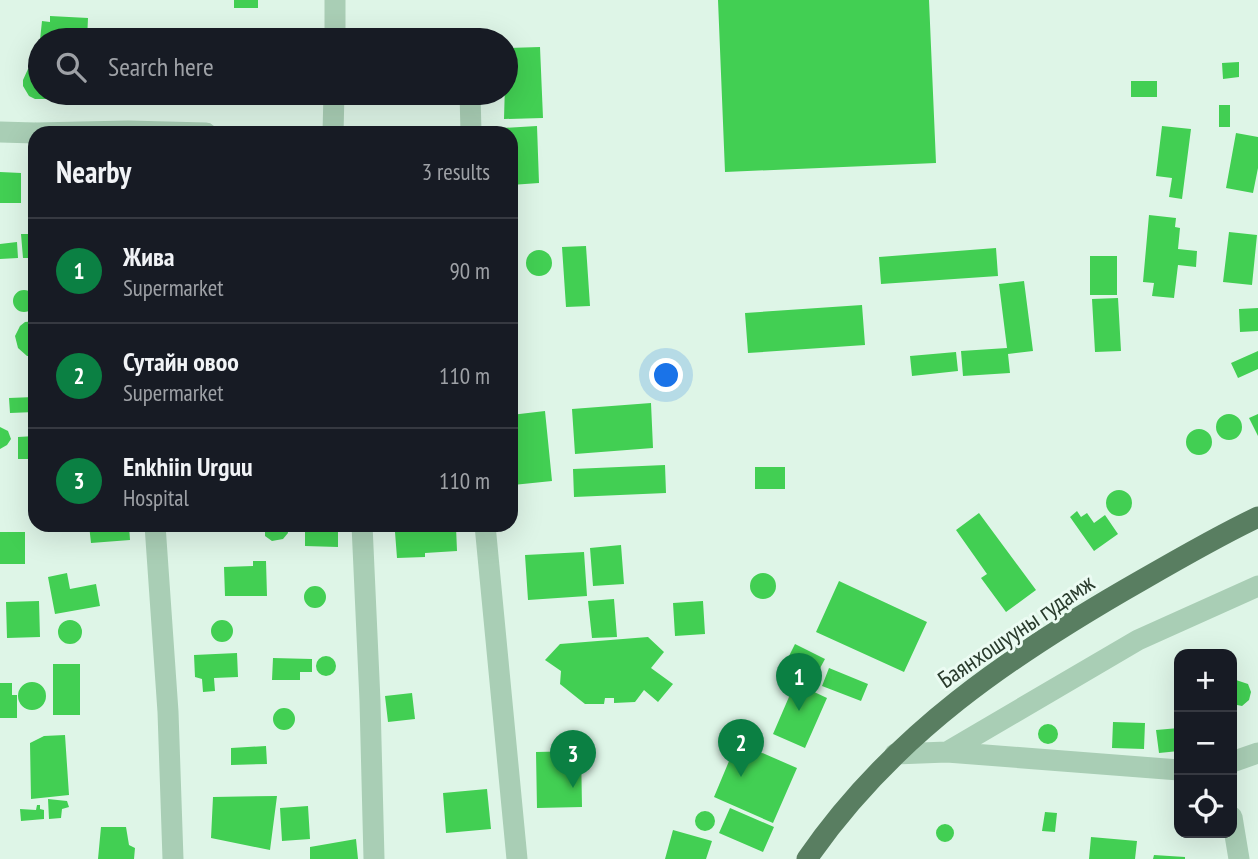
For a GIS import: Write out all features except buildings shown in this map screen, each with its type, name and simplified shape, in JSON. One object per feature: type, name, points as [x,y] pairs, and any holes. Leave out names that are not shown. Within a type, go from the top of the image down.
[{"type":"main road","name":"Баянхошууны гудамж","points":[[807,859],[835,818],[895,754],[973,687],[1072,620],[1228,531],[1258,517]]},
{"type":"street","points":[[335,0],[335,28]]},
{"type":"street","points":[[333,126],[334,105]]},
{"type":"street","points":[[470,105],[471,126]]},
{"type":"street","points":[[0,132],[28,133]]},
{"type":"street","points":[[155,532],[168,712],[173,859]]},
{"type":"street","points":[[362,532],[374,859]]},
{"type":"street","points":[[486,532],[517,859]]},
{"type":"street","points":[[947,752],[1138,640],[1258,586]]},
{"type":"street","points":[[895,754],[947,752],[1174,770]]},
{"type":"street","points":[[1237,760],[1258,753]]},
{"type":"street","points":[[1236,838],[1239,859]]},
{"type":"place","name":"Жива","points":[[799,711]]},
{"type":"place","name":"Сутайн овоо","points":[[741,777]]},
{"type":"place","name":"Enkhiin Urguu","points":[[573,788]]}]
